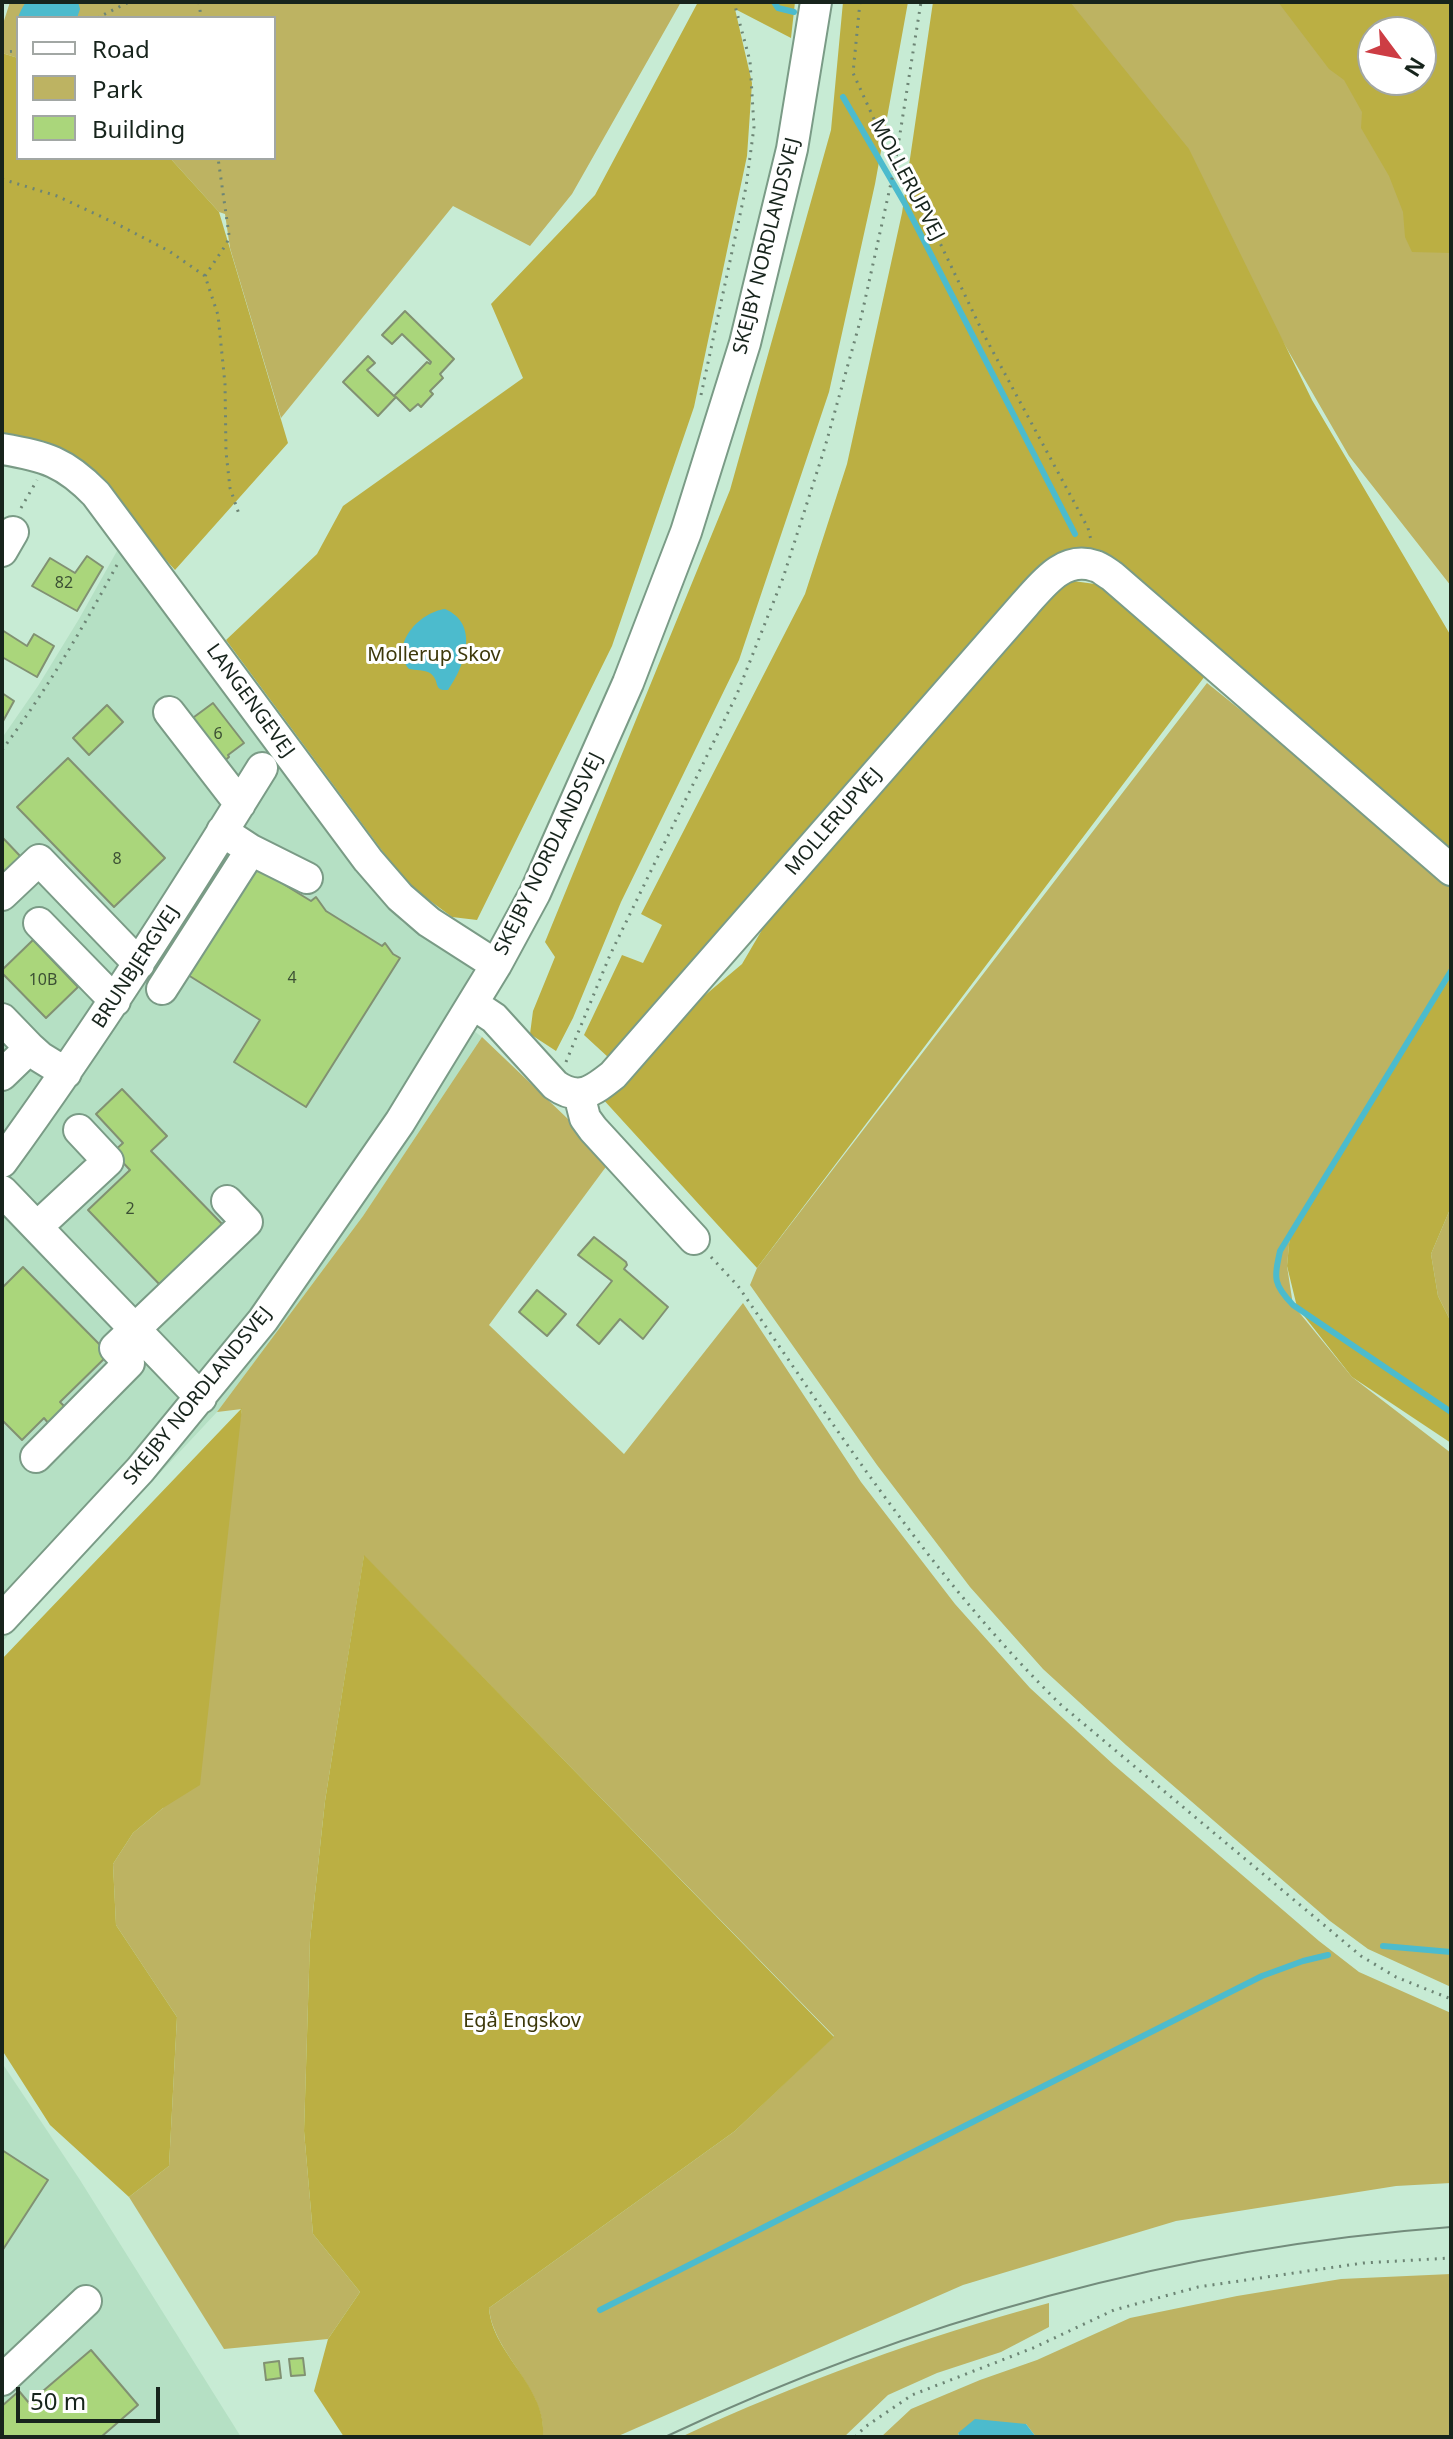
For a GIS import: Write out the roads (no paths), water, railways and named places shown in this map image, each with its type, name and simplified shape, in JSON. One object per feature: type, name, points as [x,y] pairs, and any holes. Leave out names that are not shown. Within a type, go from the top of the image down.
[{"type":"street","name":"SKEJBY NORDLANDSVEJ","points":[[2,1619],[140,1470],[263,1320],[400,1122],[496,965],[535,893],[628,683],[686,532],[745,343],[792,149],[816,2]]},
{"type":"street","name":"LANGENGEVEJ","points":[[2,449],[34,454],[66,467],[96,494],[376,869],[400,897],[429,922],[496,965]]},
{"type":"street","name":"MOLLERUPVEJ","points":[[567,1089],[595,1090],[613,1075],[1053,574],[1073,564],[1095,566],[1112,576],[1451,870]]},
{"type":"street","points":[[169,712],[240,804]]},
{"type":"street","name":"BRUNBJERGVEJ","points":[[2,1162],[115,1001],[262,768]]},
{"type":"street","points":[[222,831],[251,850],[307,878]]},
{"type":"street","points":[[162,989],[251,850]]},
{"type":"street","points":[[2,895],[39,860],[139,964]]},
{"type":"street","points":[[39,923],[115,1001]]},
{"type":"street","points":[[473,1004],[494,1018],[567,1089],[593,1129],[694,1239]]},
{"type":"street","points":[[2,1019],[40,1057],[66,1073]]},
{"type":"street","points":[[2,1075],[30,1048]]},
{"type":"street","points":[[37,1227],[108,1161],[79,1130]]},
{"type":"street","points":[[2,1191],[201,1398]]},
{"type":"street","points":[[36,1457],[129,1363],[115,1348],[247,1222],[227,1201]]},
{"type":"street","points":[[2,2380],[86,2301]]},
{"type":"water","points":[[26,2],[78,2],[78,16],[19,16]]},
{"type":"water","points":[[445,609],[456,616],[466,635],[464,658],[448,690],[440,689],[430,673],[409,669],[403,650],[405,640],[417,623],[435,611]]},
{"type":"water","points":[[975,2419],[1026,2424],[1036,2437],[960,2437],[958,2433]]},
{"type":"waterway","points":[[774,2],[778,8],[794,12]]},
{"type":"waterway","points":[[843,97],[904,202],[1075,534]]},
{"type":"waterway","points":[[1451,971],[1280,1251],[1276,1275],[1282,1292],[1293,1305],[1451,1412]]},
{"type":"waterway","points":[[1383,1946],[1451,1952]]},
{"type":"waterway","points":[[600,2310],[1262,1976],[1328,1955]]},
{"type":"tram line","points":[[665,2437],[758,2395],[853,2358],[1048,2296],[1248,2252],[1349,2237],[1451,2227]]},
{"type":"park label","name":"Mollerup Skov","points":[[434,655]]},
{"type":"park label","name":"Egå Engskov","points":[[522,2021]]}]
